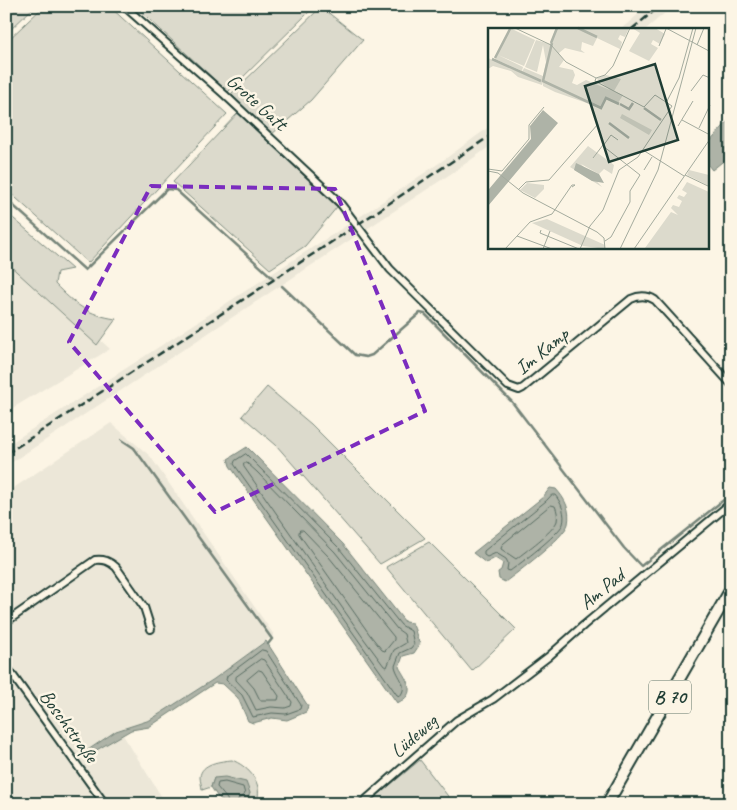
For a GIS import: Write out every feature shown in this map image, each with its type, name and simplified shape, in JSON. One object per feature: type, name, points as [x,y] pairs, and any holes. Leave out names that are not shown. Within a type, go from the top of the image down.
[{"type":"main road","name":"B 70","points":[[607,804],[731,589]]},
{"type":"street","name":"Grote Gatt","points":[[124,6],[291,155],[340,203],[361,228]]},
{"type":"street","name":"Im Kamp","points":[[361,228],[390,269],[498,376],[514,389],[519,390],[523,388],[631,299],[641,296],[647,296],[655,300],[726,381],[731,384]]},
{"type":"street","name":"Am Pad","points":[[493,700],[548,657],[731,504]]},
{"type":"street","points":[[6,622],[95,560],[101,560],[110,562],[116,567],[144,607],[151,629]]},
{"type":"street","name":"Boschstraße","points":[[6,666],[105,804]]},
{"type":"street","name":"Lüdeweg","points":[[364,803],[458,720],[493,700]]},
{"type":"highlighted area","points":[[151,186],[335,189],[425,411],[215,512],[69,342]]},
{"type":"shaded area","points":[[6,6],[35,6],[6,34]]},
{"type":"shaded area","points":[[44,6],[109,6],[227,114],[88,263],[6,189],[6,42]]},
{"type":"shaded area","points":[[135,6],[315,6],[228,92]]},
{"type":"shaded area","points":[[648,6],[673,6],[647,28],[622,28]]},
{"type":"shaded area","points":[[321,7],[363,40],[311,100],[271,135],[231,94]]},
{"type":"shaded area","points":[[238,113],[337,207],[305,246],[270,269],[173,182]]},
{"type":"shaded area","points":[[488,128],[488,148],[455,171],[6,466],[6,446],[358,218]]},
{"type":"shaded area","points":[[6,212],[72,269],[57,272],[55,284],[62,291],[82,308],[97,315],[116,319],[97,345],[6,262]]},
{"type":"shaded area","points":[[6,253],[110,349],[6,412]]},
{"type":"shaded area","points":[[267,387],[311,424],[425,538],[380,564],[276,445],[242,416]]},
{"type":"shaded area","points":[[111,423],[150,456],[274,635],[214,679],[150,720],[116,731],[86,752],[88,755],[123,735],[163,799],[154,804],[6,804],[6,493]]},
{"type":"shaded area","points":[[429,542],[516,629],[472,671],[386,567]]},
{"type":"shaded area","points":[[232,760],[248,770],[255,779],[258,797],[253,801],[247,800],[250,793],[214,778],[211,787],[202,790],[200,777],[204,769],[212,764]]},
{"type":"shaded area","points":[[420,760],[454,804],[370,804],[372,800]]},
{"type":"water","points":[[729,120],[731,122],[731,155],[712,170],[710,168],[710,142]]},
{"type":"water","points":[[247,447],[343,544],[405,622],[412,623],[420,644],[414,653],[403,656],[399,667],[405,677],[409,691],[407,696],[397,703],[230,466],[228,459]]},
{"type":"water","points":[[550,488],[556,489],[566,505],[569,519],[565,530],[540,554],[505,582],[499,579],[498,572],[501,570],[503,563],[495,558],[486,563],[473,553],[543,497]]},
{"type":"water","points":[[266,641],[308,706],[306,712],[287,720],[272,718],[253,723],[248,721],[238,698],[223,684],[215,683],[149,727],[131,730],[88,755],[85,752],[116,731],[150,720],[214,679]]},
{"type":"water","points":[[225,777],[246,782],[250,793],[247,800],[226,804],[217,796],[211,787],[214,778]]},
{"type":"waterway","points":[[6,199],[85,270],[167,189],[176,190],[274,279]]},
{"type":"waterway","points":[[282,286],[355,355],[366,357],[372,355],[420,313],[425,314],[512,402],[624,548],[641,566],[731,494]]},
{"type":"waterway","points":[[122,440],[134,448],[272,639],[268,644]]},
{"type":"railway","points":[[633,28],[660,6]]},
{"type":"railway","points":[[6,454],[330,243],[488,137]]}]
